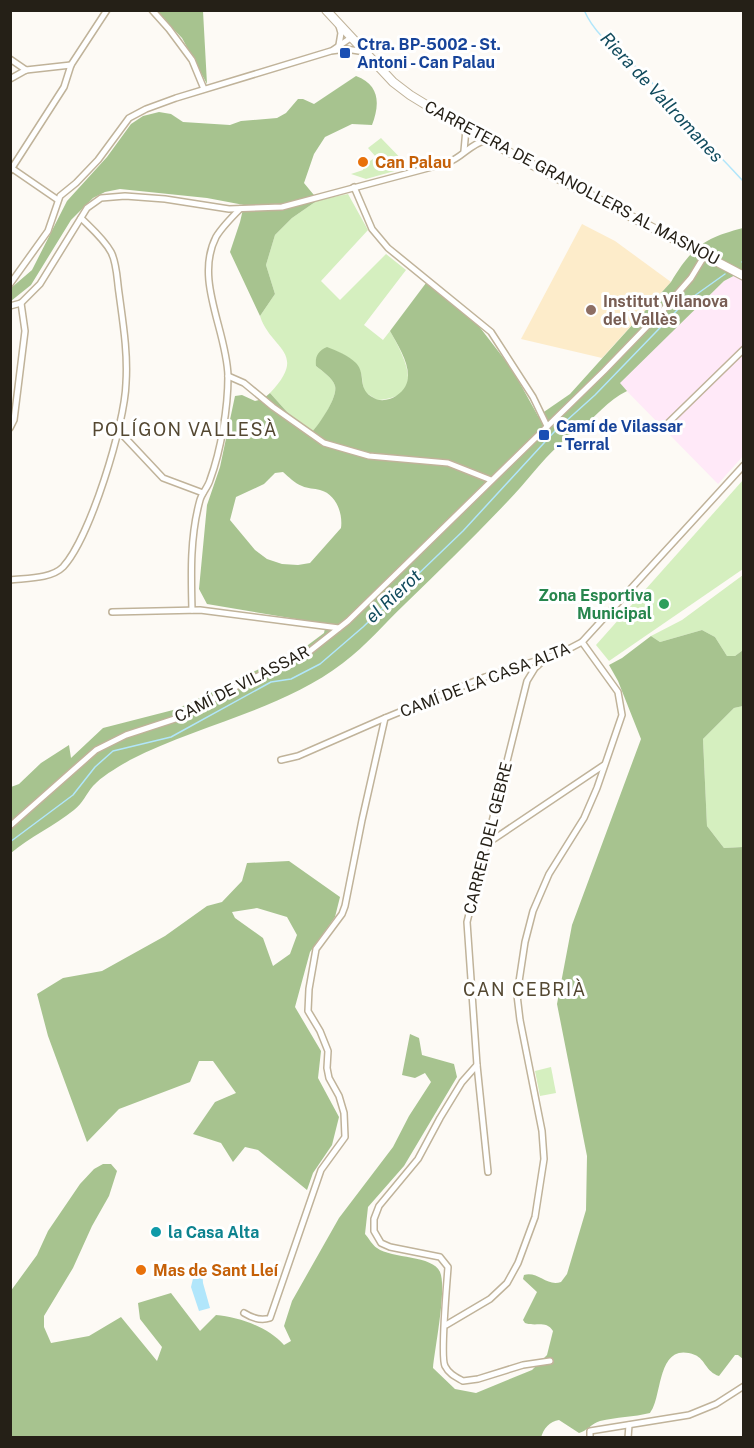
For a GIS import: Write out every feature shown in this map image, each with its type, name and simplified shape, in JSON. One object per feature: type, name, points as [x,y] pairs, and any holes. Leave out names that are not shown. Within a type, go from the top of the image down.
[{"type":"main road","name":"CARRETERA DE GRANOLLERS AL MASNOU","points":[[326,10],[401,89],[486,140],[744,276]]},
{"type":"street","points":[[58,200],[11,168],[64,87],[71,65],[107,10]]},
{"type":"street","points":[[152,10],[192,60],[204,89]]},
{"type":"street","points":[[339,25],[341,33],[339,45]]},
{"type":"street","points":[[331,51],[352,39]]},
{"type":"street","points":[[346,49],[350,46],[352,39]]},
{"type":"street","points":[[10,284],[48,231],[60,196],[98,160],[129,118],[146,109],[204,89],[331,51],[346,49],[365,52]]},
{"type":"street","points":[[10,59],[26,70]]},
{"type":"street","points":[[10,79],[26,70],[71,65]]},
{"type":"street","points":[[464,153],[466,129]]},
{"type":"street","points":[[10,306],[21,303],[40,284],[87,208],[101,198],[126,196],[240,209],[282,207],[447,163],[457,159],[473,144],[486,140]]},
{"type":"street","points":[[354,187],[372,229],[388,248],[490,332],[533,397],[547,426]]},
{"type":"street","points":[[192,610],[192,540],[200,499],[210,482],[222,435],[228,376],[208,265],[216,237],[240,209]]},
{"type":"street","points":[[10,580],[45,576],[62,569],[78,545],[100,494],[126,386],[126,339],[112,254],[102,238],[81,218]]},
{"type":"street","name":"CAMÍ DE VILASSAR","points":[[10,826],[96,750],[126,735],[181,717],[233,688],[310,651],[339,628],[430,543],[663,310],[691,278],[705,255]]},
{"type":"street","points":[[10,428],[14,420],[25,331],[21,303]]},
{"type":"street","points":[[666,425],[744,349]]},
{"type":"street","points":[[228,376],[244,383],[324,443],[369,456],[448,463],[491,480]]},
{"type":"street","points":[[117,429],[163,478],[203,493]]},
{"type":"street","name":"CAMÍ DE LA CASA ALTA","points":[[244,1313],[261,1320],[270,1318],[321,1170],[345,1137],[344,1113],[339,1096],[328,1078],[328,1051],[308,1011],[309,989],[316,949],[342,914],[345,906],[385,718],[485,677],[561,653],[582,642],[744,465]]},
{"type":"street","points":[[112,612],[192,610],[339,628]]},
{"type":"street","points":[[446,1325],[490,1299],[507,1283],[518,1263],[536,1217],[544,1159],[542,1131],[517,995],[523,952],[532,911],[549,874],[584,818],[622,716],[618,692],[582,642]]},
{"type":"street","name":"CARRER DEL GEBRE","points":[[488,1172],[466,922],[527,681],[535,668],[548,657]]},
{"type":"street","points":[[281,760],[298,756],[385,718]]},
{"type":"street","points":[[484,845],[605,764]]},
{"type":"street","points":[[477,1065],[462,1082],[418,1159],[379,1206],[374,1219],[374,1231],[381,1243],[390,1247],[440,1257],[448,1267],[446,1325],[442,1348],[444,1364],[451,1374],[463,1381],[478,1379],[523,1365],[550,1361]]},
{"type":"street","points":[[590,1434],[689,1415],[716,1404],[744,1386]]},
{"type":"street","points":[[628,1437],[629,1425]]},
{"type":"shaded area","name":"Institut Vilanova del Vallès","points":[[582,224],[615,241],[671,282],[602,358],[521,339]]},
{"type":"shaded area","points":[[743,271],[743,456],[718,484],[619,383],[724,281]]},
{"type":"green space","points":[[156,11],[203,11],[207,84],[182,38]]},
{"type":"green space","points":[[356,76],[370,84],[376,96],[377,103],[372,125],[352,124],[325,137],[314,154],[304,183],[318,200],[292,218],[275,235],[266,265],[275,294],[260,316],[230,252],[244,205],[207,198],[120,189],[105,192],[93,198],[71,220],[31,285],[11,301],[11,288],[32,270],[67,201],[107,157],[131,124],[143,116],[159,112],[171,114],[183,122],[230,125],[241,121],[277,118],[286,113],[298,99],[314,104]]},
{"type":"green space","points":[[381,138],[409,167],[366,179],[351,174],[363,170],[364,165],[376,157],[368,148]]},
{"type":"green space","points":[[348,194],[368,230],[321,281],[340,300],[386,254],[406,270],[364,325],[383,340],[390,331],[406,364],[407,384],[402,392],[393,398],[377,400],[365,392],[359,368],[342,354],[327,348],[316,366],[332,380],[335,386],[334,397],[328,410],[312,432],[288,413],[270,393],[281,379],[287,360],[260,316],[275,294],[266,265],[275,235],[292,218],[318,200]]},
{"type":"green space","points":[[743,228],[743,271],[724,281],[620,383],[627,391],[607,404],[576,434],[562,442],[483,527],[343,663],[293,693],[130,760],[97,782],[74,810],[11,853],[11,787],[19,784],[41,763],[69,745],[71,758],[103,728],[177,709],[308,645],[324,633],[326,624],[207,604],[199,589],[207,505],[220,467],[235,396],[242,395],[255,401],[263,399],[270,393],[288,413],[312,432],[328,410],[334,397],[335,386],[332,380],[316,366],[318,354],[327,347],[346,355],[356,363],[361,372],[365,390],[376,399],[382,400],[396,396],[407,382],[408,374],[403,356],[390,331],[426,283],[478,325],[512,369],[538,416],[570,394],[671,282],[693,252],[709,240]],"holes":[[[283,472],[299,485],[326,492],[334,500],[341,516],[341,528],[310,563],[282,564],[267,559],[255,550],[230,520],[236,497],[264,484],[275,473]]]},
{"type":"green space","name":"Zona Esportiva Municipal","points":[[743,480],[743,569],[609,661],[596,645]]},
{"type":"green space","points":[[743,575],[743,650],[735,656],[727,656],[715,637],[702,630],[660,642],[651,636],[682,620]]},
{"type":"green space","points":[[702,630],[715,637],[727,656],[735,656],[743,650],[743,706],[734,708],[703,739],[707,826],[724,848],[743,847],[743,1359],[735,1355],[719,1376],[711,1372],[695,1355],[682,1353],[673,1356],[667,1363],[650,1413],[600,1421],[579,1433],[559,1420],[547,1426],[541,1438],[11,1437],[10,1292],[37,1255],[48,1231],[80,1184],[94,1169],[103,1164],[111,1164],[117,1171],[109,1196],[73,1268],[44,1316],[44,1327],[51,1343],[89,1336],[121,1317],[157,1361],[162,1347],[140,1319],[138,1303],[171,1293],[200,1331],[216,1315],[253,1324],[270,1333],[284,1345],[291,1341],[284,1326],[292,1301],[339,1218],[393,1147],[409,1116],[431,1082],[425,1073],[415,1078],[402,1075],[410,1034],[419,1038],[422,1055],[454,1064],[457,1077],[404,1166],[368,1207],[365,1234],[375,1247],[392,1254],[429,1263],[440,1272],[442,1291],[433,1368],[455,1389],[476,1393],[532,1370],[547,1355],[553,1331],[547,1326],[525,1323],[523,1320],[537,1292],[523,1279],[524,1275],[534,1275],[556,1283],[561,1282],[567,1274],[586,1210],[587,1156],[557,1004],[572,925],[641,739],[618,681],[609,665],[651,636],[660,642]]},
{"type":"green space","points":[[743,706],[743,847],[724,848],[707,826],[703,739],[734,708]]},
{"type":"green space","points":[[289,861],[340,897],[335,917],[310,952],[295,1007],[321,1051],[318,1078],[339,1117],[332,1145],[313,1173],[307,1190],[258,1150],[245,1147],[233,1162],[221,1143],[193,1134],[215,1102],[236,1093],[213,1061],[199,1061],[190,1082],[119,1109],[87,1142],[48,1036],[37,994],[63,978],[102,971],[165,936],[207,906],[222,902],[242,881],[247,863]],"holes":[[[257,908],[287,917],[297,935],[290,954],[273,966],[263,938],[235,918],[232,912]]]},
{"type":"green space","points":[[551,1067],[556,1093],[540,1096],[535,1071]]},
{"type":"water","points":[[196,1266],[202,1267],[203,1283],[210,1308],[199,1311],[191,1287]]},
{"type":"waterway","name":"Riera de Vallromanes","points":[[584,10],[604,39],[647,77],[689,132],[718,155],[744,182]]},
{"type":"waterway","name":"el Rierot","points":[[10,842],[73,795],[95,767],[113,751],[171,737],[271,682],[291,679],[320,664],[363,627],[463,531],[555,431],[595,395],[683,304],[725,274]]},
{"type":"place","name":"Ctra. BP-5002 - St. Antoni - Can Palau","points":[[345,53]]},
{"type":"place","name":"Can Palau","points":[[363,162]]},
{"type":"place","name":"Institut Vilanova del Vallès","points":[[591,310]]},
{"type":"place","name":"Camí de Vilassar - Terral","points":[[544,435]]},
{"type":"place","name":"Zona Esportiva Municipal","points":[[664,604]]},
{"type":"place","name":"la Casa Alta","points":[[156,1232]]},
{"type":"place","name":"Mas de Sant Lleí","points":[[141,1270]]},
{"type":"district","name":"POLÍGON VALLESÀ","points":[[185,429]]},
{"type":"district","name":"CAN CEBRIÀ","points":[[525,989]]}]
